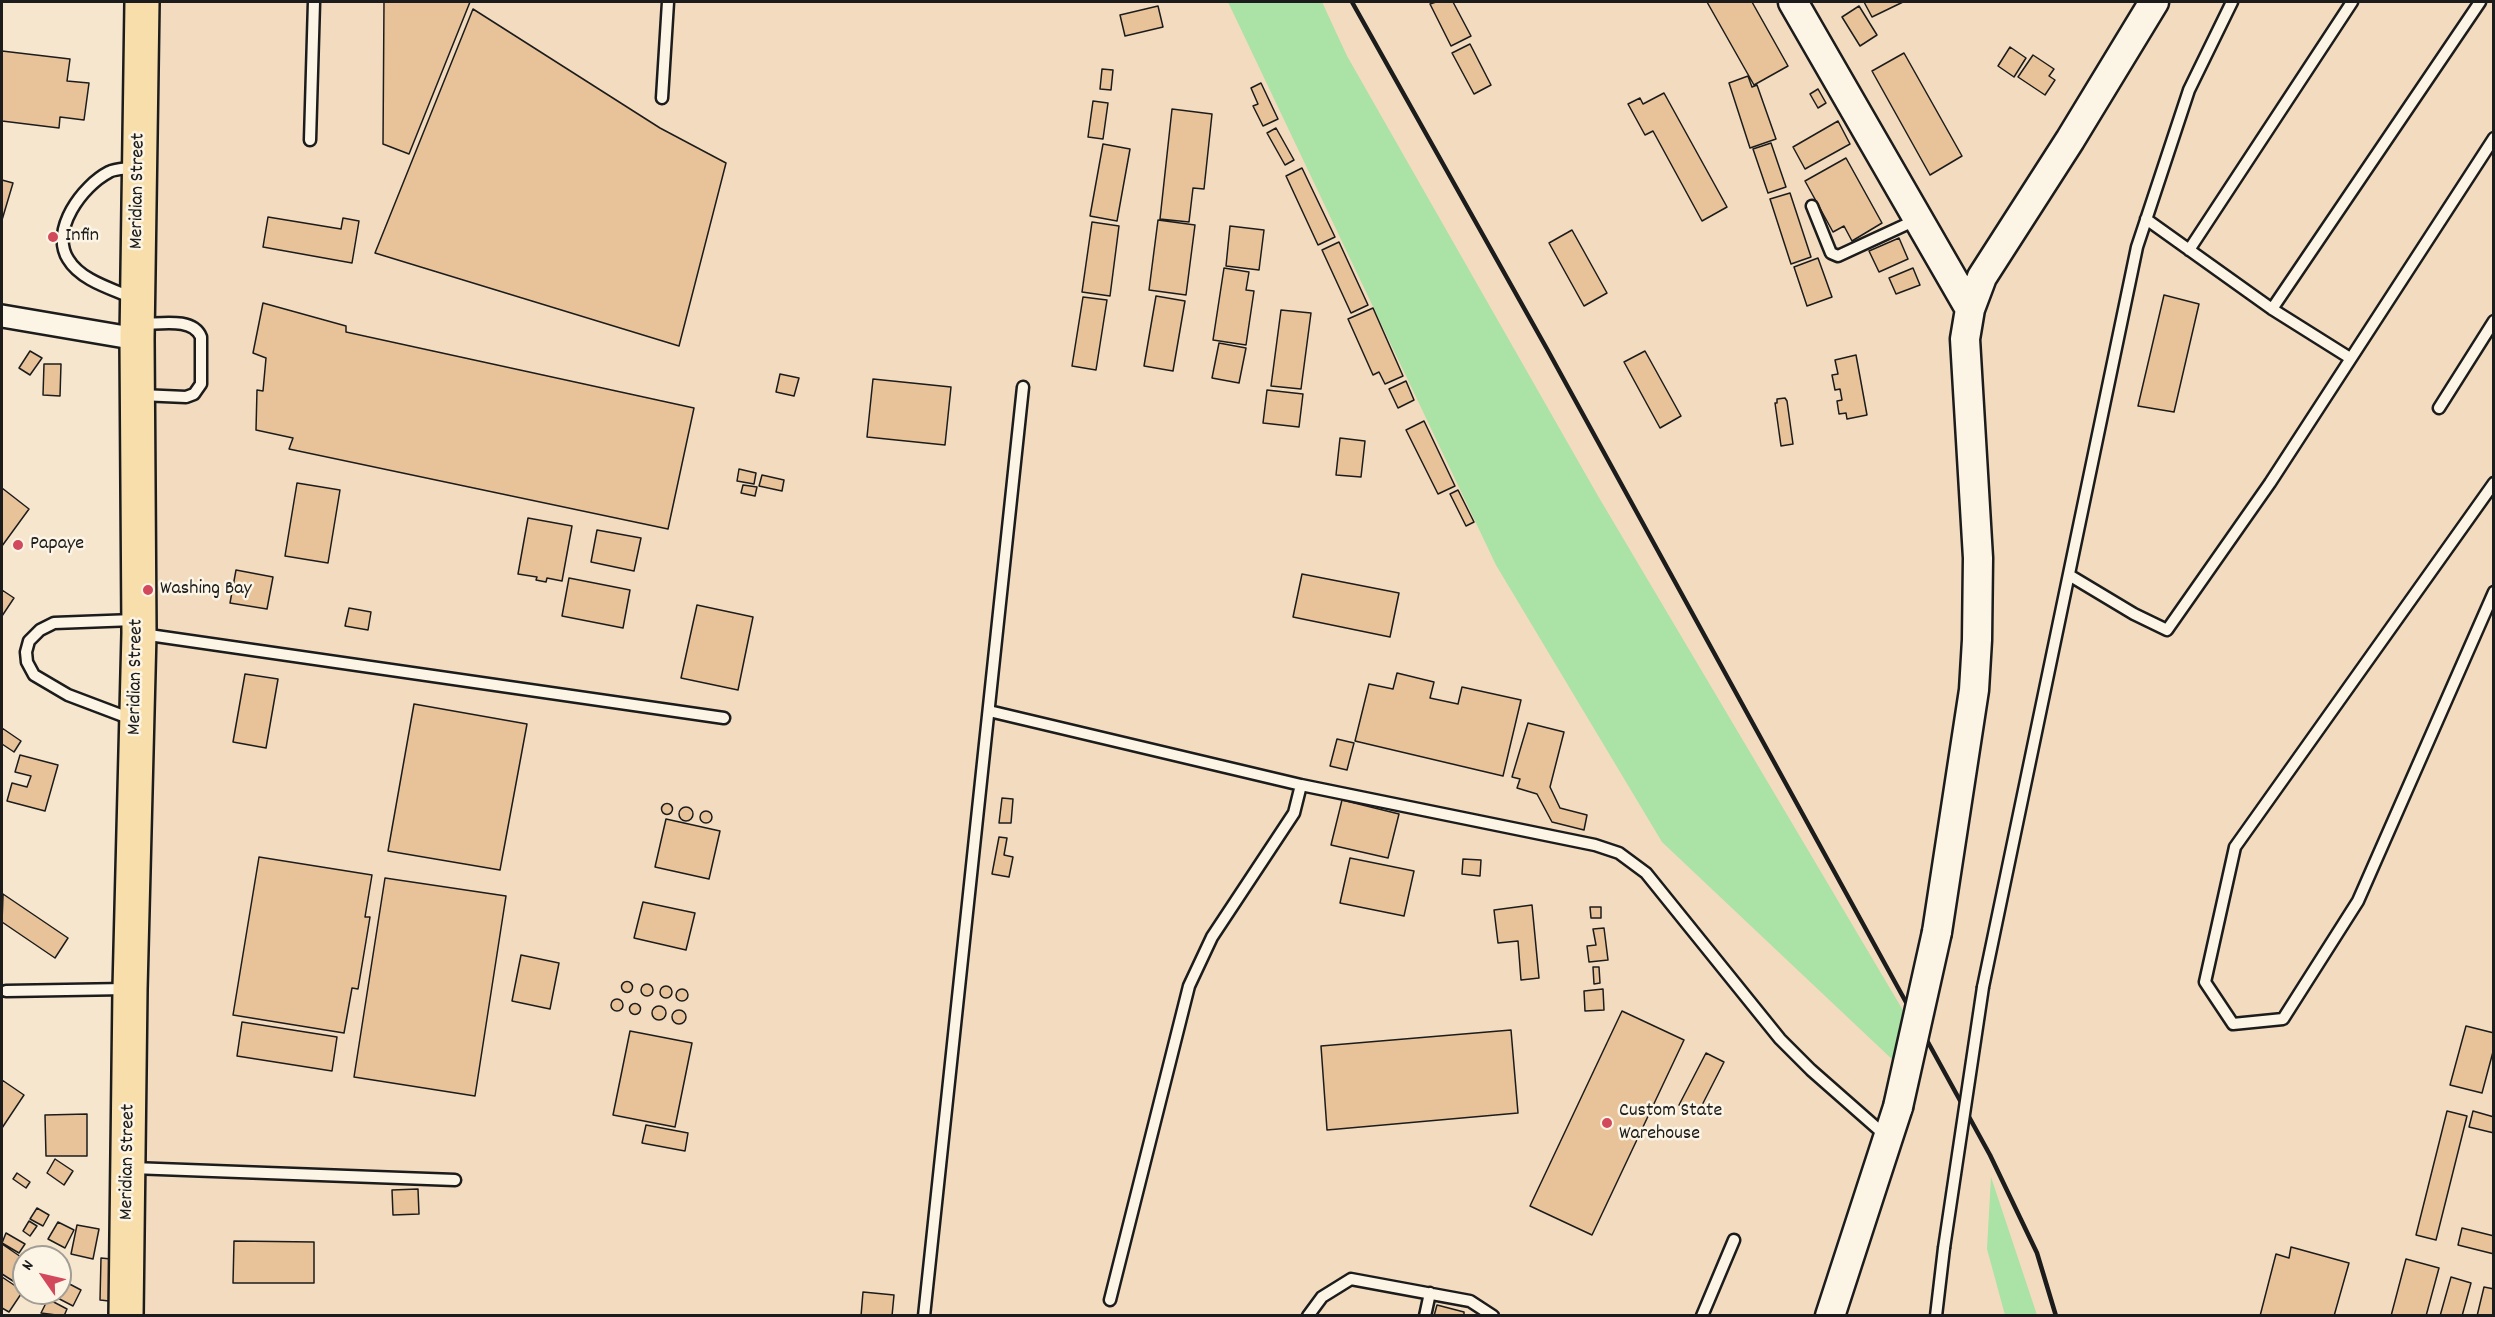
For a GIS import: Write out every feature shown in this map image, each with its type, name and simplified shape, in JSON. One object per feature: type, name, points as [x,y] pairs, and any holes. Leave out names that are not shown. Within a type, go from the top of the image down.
[{"type":"main road","name":"Meridian Street","points":[[126,1316],[130,989],[139,627],[137,321],[142,2]]},
{"type":"main road","points":[[1792,2],[1970,309]]},
{"type":"main road","points":[[1830,1316],[1898,1107],[1936,932],[1974,690],[1978,558],[1965,339],[1970,309],[1982,277],[2070,140],[2154,2]]},
{"type":"street","points":[[2,316],[137,321]]},
{"type":"lane","points":[[310,140],[314,2]]},
{"type":"lane","points":[[662,98],[668,2]]},
{"type":"lane","points":[[1936,1316],[1983,987],[2137,247],[2189,90],[2232,2]]},
{"type":"lane","points":[[2189,250],[2352,2]]},
{"type":"lane","points":[[2272,309],[2480,2]]},
{"type":"lane","points":[[2069,575],[2134,614],[2167,630],[2270,483],[2493,138]]},
{"type":"lane","points":[[137,394],[186,397],[194,394],[201,384],[199,330],[190,325],[137,321],[69,261],[62,248],[73,204],[88,188],[110,171],[139,167]]},
{"type":"lane","points":[[1812,206],[1831,253],[1838,256],[1918,219]]},
{"type":"lane","points":[[2146,219],[2272,309],[2350,358]]},
{"type":"lane","points":[[2439,408],[2493,321]]},
{"type":"lane","points":[[924,1316],[1023,387]]},
{"type":"lane","points":[[2493,483],[2235,846],[2205,982],[2233,1024],[2283,1019],[2358,901],[2493,592]]},
{"type":"lane","points":[[137,721],[68,695],[34,675],[27,662],[26,652],[29,641],[40,630],[54,623],[139,627],[724,718]]},
{"type":"lane","points":[[989,711],[1301,785],[1595,845],[1619,853],[1646,873],[1758,1008],[1780,1039],[1811,1070],[1888,1138]]},
{"type":"lane","points":[[1110,1300],[1189,986],[1212,937],[1294,813],[1301,785]]},
{"type":"lane","points":[[6,991],[130,989]]},
{"type":"lane","points":[[129,1168],[455,1180]]},
{"type":"lane","points":[[1702,1316],[1734,1240]]},
{"type":"lane","points":[[1308,1316],[1322,1297],[1351,1279],[1470,1301],[1493,1316]]},
{"type":"lane","points":[[1425,1316],[1430,1293]]},
{"type":"shaded area","points":[[137,2],[2493,2],[2493,1315],[119,1316]]},
{"type":"green space","points":[[1228,2],[1322,2],[1347,56],[1598,496],[1904,1012],[1895,1062],[1662,842],[1496,565]]},
{"type":"green space","points":[[1991,1177],[2037,1315],[2005,1315],[1987,1249]]},
{"type":"building","points":[[384,2],[470,2],[409,154],[383,144]]},
{"type":"building","points":[[1453,2],[1471,36],[1451,46],[1430,4]]},
{"type":"building","points":[[1707,2],[1752,2],[1788,66],[1754,85]]},
{"type":"building","points":[[1864,2],[1903,2],[1872,17]]},
{"type":"building","points":[[1158,6],[1163,27],[1125,36],[1120,15]]},
{"type":"building","points":[[1859,6],[1877,35],[1860,46],[1842,17]]},
{"type":"building","points":[[473,9],[660,128],[726,163],[679,346],[375,253]]},
{"type":"building","points":[[1470,44],[1491,85],[1474,94],[1452,53]]},
{"type":"building","points":[[2010,47],[2026,58],[2014,77],[1998,66]]},
{"type":"building","points":[[2,51],[70,59],[67,81],[89,83],[84,120],[60,117],[59,128],[2,121]]},
{"type":"building","points":[[1904,53],[1962,156],[1930,175],[1872,71]]},
{"type":"building","points":[[2033,55],[2054,69],[2049,76],[2055,80],[2045,95],[2018,77]]},
{"type":"building","points":[[1102,69],[1113,70],[1111,90],[1100,89]]},
{"type":"building","points":[[1748,76],[1752,87],[1757,85],[1776,139],[1750,148],[1729,83]]},
{"type":"building","points":[[1261,83],[1278,119],[1263,126],[1253,106],[1258,104],[1251,88]]},
{"type":"building","points":[[1818,89],[1826,103],[1818,108],[1810,94]]},
{"type":"building","points":[[1664,93],[1727,207],[1702,221],[1653,131],[1645,135],[1628,104],[1640,98],[1643,104]]},
{"type":"building","points":[[1093,101],[1108,103],[1103,139],[1088,137]]},
{"type":"building","points":[[1172,109],[1212,114],[1204,189],[1193,188],[1189,222],[1160,219]]},
{"type":"building","points":[[1838,121],[1850,144],[1805,169],[1793,147]]},
{"type":"building","points":[[1276,128],[1294,160],[1285,165],[1267,133]]},
{"type":"building","points":[[1771,143],[1786,187],[1768,193],[1753,149]]},
{"type":"building","points":[[1103,144],[1130,149],[1117,221],[1090,216]]},
{"type":"building","points":[[1846,158],[1882,223],[1852,241],[1844,226],[1833,232],[1805,181]]},
{"type":"building","points":[[1302,168],[1335,237],[1318,245],[1286,176]]},
{"type":"building","points":[[2,180],[13,183],[2,220]]},
{"type":"building","points":[[1790,193],[1811,257],[1791,264],[1770,199]]},
{"type":"building","points":[[268,217],[341,229],[343,218],[359,221],[352,263],[263,247]]},
{"type":"building","points":[[1158,220],[1195,225],[1186,295],[1149,290]]},
{"type":"building","points":[[1092,222],[1119,226],[1110,296],[1082,292]]},
{"type":"building","points":[[1230,226],[1264,230],[1259,270],[1226,266]]},
{"type":"building","points":[[1572,230],[1607,293],[1584,306],[1549,243]]},
{"type":"building","points":[[1899,238],[1908,259],[1879,272],[1869,251]]},
{"type":"building","points":[[1339,242],[1368,305],[1351,313],[1322,250]]},
{"type":"building","points":[[1818,258],[1832,297],[1807,306],[1794,267]]},
{"type":"building","points":[[1224,268],[1249,272],[1246,290],[1254,291],[1246,345],[1213,340]]},
{"type":"building","points":[[1913,268],[1920,285],[1896,294],[1889,278]]},
{"type":"building","points":[[2164,295],[2199,304],[2174,412],[2138,406]]},
{"type":"building","points":[[1156,296],[1185,301],[1173,371],[1144,366]]},
{"type":"building","points":[[1083,297],[1107,300],[1096,370],[1072,366]]},
{"type":"building","points":[[263,303],[346,326],[346,332],[694,408],[668,529],[289,449],[293,438],[256,430],[257,390],[263,391],[266,358],[253,353]]},
{"type":"building","points":[[1373,308],[1403,376],[1385,384],[1379,372],[1373,375],[1348,319]]},
{"type":"building","points":[[1281,310],[1311,313],[1301,389],[1271,386]]},
{"type":"building","points":[[1219,343],[1246,348],[1239,383],[1212,378]]},
{"type":"building","points":[[30,351],[42,358],[30,375],[19,368]]},
{"type":"building","points":[[1645,351],[1681,416],[1660,428],[1624,362]]},
{"type":"building","points":[[1856,355],[1867,415],[1847,419],[1846,413],[1839,414],[1837,401],[1842,400],[1840,389],[1835,390],[1832,375],[1838,374],[1835,360]]},
{"type":"building","points":[[44,364],[61,364],[60,396],[43,395]]},
{"type":"building","points":[[780,374],[799,378],[794,396],[776,392]]},
{"type":"building","points":[[873,379],[951,387],[945,445],[867,437]]},
{"type":"building","points":[[1406,381],[1414,400],[1398,408],[1389,389]]},
{"type":"building","points":[[1267,390],[1303,394],[1299,427],[1263,423]]},
{"type":"building","points":[[1785,398],[1793,444],[1781,446],[1775,403],[1777,399]]},
{"type":"building","points":[[1424,421],[1455,486],[1438,494],[1406,430]]},
{"type":"building","points":[[1340,438],[1365,441],[1361,477],[1336,475]]},
{"type":"building","points":[[739,469],[756,473],[754,484],[737,481]]},
{"type":"building","points":[[762,475],[784,480],[782,491],[759,486]]},
{"type":"building","points":[[297,483],[340,490],[328,563],[285,556]]},
{"type":"building","points":[[743,485],[757,487],[755,496],[741,493]]},
{"type":"building","points":[[2,488],[29,509],[2,546]]},
{"type":"building","points":[[1458,490],[1474,522],[1466,526],[1450,494]]},
{"type":"building","points":[[528,518],[572,526],[562,581],[547,578],[546,582],[536,580],[537,577],[518,574]]},
{"type":"building","points":[[597,530],[641,538],[634,571],[591,562]]},
{"type":"building","points":[[236,570],[273,577],[267,609],[230,603]]},
{"type":"building","points":[[1302,574],[1399,593],[1390,637],[1293,617]]},
{"type":"building","points":[[569,578],[630,590],[623,628],[562,616]]},
{"type":"building","points":[[2,590],[14,598],[2,616]]},
{"type":"building","points":[[697,605],[753,617],[738,690],[681,678]]},
{"type":"building","points":[[349,608],[371,612],[368,630],[345,626]]},
{"type":"building","points":[[1397,673],[1434,682],[1430,698],[1458,704],[1462,687],[1521,700],[1503,776],[1355,741],[1369,684],[1393,689]]},
{"type":"building","points":[[245,674],[278,679],[266,748],[233,742]]},
{"type":"building","points":[[414,704],[527,724],[500,870],[388,851]]},
{"type":"building","points":[[1528,723],[1564,732],[1550,787],[1560,808],[1587,815],[1584,830],[1552,822],[1537,794],[1517,788],[1520,779],[1512,777]]},
{"type":"building","points":[[2,728],[21,741],[14,752],[2,744]]},
{"type":"building","points":[[1337,739],[1354,743],[1347,770],[1330,766]]},
{"type":"building","points":[[20,755],[58,765],[45,811],[7,801],[12,783],[27,787],[31,776],[15,772]]},
{"type":"building","points":[[1002,798],[1013,799],[1011,823],[999,823]]},
{"type":"building","points":[[1342,800],[1399,814],[1388,858],[1331,845]]},
{"type":"building","points":[[667,803],[673,809],[667,815],[661,809]]},
{"type":"building","points":[[686,807],[691,809],[693,814],[691,819],[686,821],[681,819],[679,814],[681,809]]},
{"type":"building","points":[[708,811],[712,817],[708,823],[704,823],[700,815]]},
{"type":"building","points":[[666,819],[720,831],[709,879],[655,867]]},
{"type":"building","points":[[999,837],[1007,838],[1004,855],[1013,857],[1009,877],[992,874]]},
{"type":"building","points":[[259,857],[372,875],[365,917],[370,917],[358,989],[352,988],[344,1033],[233,1015]]},
{"type":"building","points":[[1350,858],[1414,871],[1404,916],[1340,903]]},
{"type":"building","points":[[1463,859],[1481,860],[1480,876],[1462,874]]},
{"type":"building","points":[[385,878],[506,896],[475,1096],[354,1077]]},
{"type":"building","points":[[3,894],[68,938],[55,958],[2,922]]},
{"type":"building","points":[[643,902],[695,913],[686,950],[634,938]]},
{"type":"building","points":[[1532,905],[1539,978],[1521,980],[1518,941],[1498,943],[1494,910]]},
{"type":"building","points":[[1590,907],[1601,907],[1601,918],[1591,918]]},
{"type":"building","points":[[1604,928],[1608,960],[1589,962],[1587,946],[1596,945],[1593,929]]},
{"type":"building","points":[[521,955],[559,963],[550,1009],[512,1001]]},
{"type":"building","points":[[1593,967],[1599,967],[1600,983],[1594,984]]},
{"type":"building","points":[[627,982],[631,983],[631,991],[627,992],[623,991],[622,987],[623,983]]},
{"type":"building","points":[[647,984],[653,990],[647,996],[641,990]]},
{"type":"building","points":[[666,986],[672,992],[666,998],[660,992]]},
{"type":"building","points":[[684,989],[688,995],[684,1001],[680,1001],[676,993]]},
{"type":"building","points":[[1603,989],[1604,1010],[1585,1011],[1584,991]]},
{"type":"building","points":[[619,999],[623,1005],[619,1011],[615,1011],[611,1003]]},
{"type":"building","points":[[635,1003],[641,1009],[635,1015],[629,1009]]},
{"type":"building","points":[[656,1006],[662,1006],[666,1013],[662,1020],[656,1020],[652,1016],[652,1010]]},
{"type":"building","points":[[676,1010],[682,1010],[686,1017],[682,1024],[676,1024],[672,1020],[672,1014]]},
{"type":"building","name":"Custom State Warehouse","points":[[1622,1011],[1684,1040],[1592,1235],[1530,1206]]},
{"type":"building","points":[[242,1022],[337,1037],[332,1071],[237,1056]]},
{"type":"building","points":[[2466,1026],[2494,1033],[2494,1048],[2482,1093],[2450,1085]]},
{"type":"building","points":[[1511,1030],[1518,1113],[1327,1130],[1321,1046]]},
{"type":"building","points":[[630,1031],[692,1043],[675,1127],[613,1115]]},
{"type":"building","points":[[1706,1053],[1724,1062],[1697,1115],[1679,1105]]},
{"type":"building","points":[[2,1080],[24,1095],[2,1128]]},
{"type":"building","points":[[2447,1111],[2467,1116],[2436,1240],[2416,1235]]},
{"type":"building","points":[[2473,1111],[2494,1117],[2494,1133],[2469,1127]]},
{"type":"building","points":[[87,1114],[87,1156],[46,1156],[45,1115]]},
{"type":"building","points":[[646,1125],[688,1133],[685,1151],[642,1143]]},
{"type":"building","points":[[55,1159],[73,1171],[64,1185],[47,1173]]},
{"type":"building","points":[[17,1173],[30,1182],[26,1188],[13,1179]]},
{"type":"building","points":[[418,1189],[419,1214],[393,1215],[392,1190]]},
{"type":"building","points":[[37,1208],[49,1215],[43,1226],[30,1219]]},
{"type":"building","points":[[29,1221],[37,1226],[30,1236],[23,1231]]},
{"type":"building","points":[[58,1222],[74,1230],[66,1245],[59,1245],[48,1239]]},
{"type":"building","points":[[77,1225],[99,1229],[93,1259],[72,1254]]},
{"type":"building","points":[[2462,1228],[2494,1236],[2494,1254],[2458,1245]]},
{"type":"building","points":[[6,1233],[25,1244],[12,1245],[12,1249],[2,1243]]},
{"type":"building","points":[[234,1241],[314,1242],[314,1283],[233,1283]]},
{"type":"building","points":[[2,1244],[12,1251],[12,1280],[2,1274]]},
{"type":"building","points":[[2291,1247],[2349,1263],[2334,1316],[2260,1316],[2276,1254],[2289,1258]]},
{"type":"building","points":[[101,1258],[111,1259],[109,1301],[100,1300]]},
{"type":"building","points":[[2406,1259],[2439,1268],[2426,1316],[2391,1316]]},
{"type":"building","points":[[2,1277],[12,1284],[14,1305],[9,1312],[2,1308]]},
{"type":"building","points":[[2451,1277],[2471,1283],[2462,1316],[2440,1316]]},
{"type":"building","points":[[72,1285],[81,1290],[73,1306],[71,1305]]},
{"type":"building","points":[[2484,1287],[2494,1289],[2494,1316],[2477,1316]]},
{"type":"building","points":[[863,1292],[894,1295],[892,1316],[861,1316]]},
{"type":"building","points":[[45,1305],[59,1305],[67,1309],[64,1316],[41,1313]]},
{"type":"building","points":[[1437,1305],[1464,1312],[1464,1316],[1434,1316]]},
{"type":"railway","points":[[1352,2],[1547,349],[1990,1155],[2037,1253],[2056,1316]]},
{"type":"place","name":"Infin","points":[[53,237]]},
{"type":"place","name":"Papaye","points":[[18,545]]},
{"type":"place","name":"Washing Bay","points":[[148,590]]},
{"type":"place","name":"Custom State Warehouse","points":[[1607,1123]]}]
